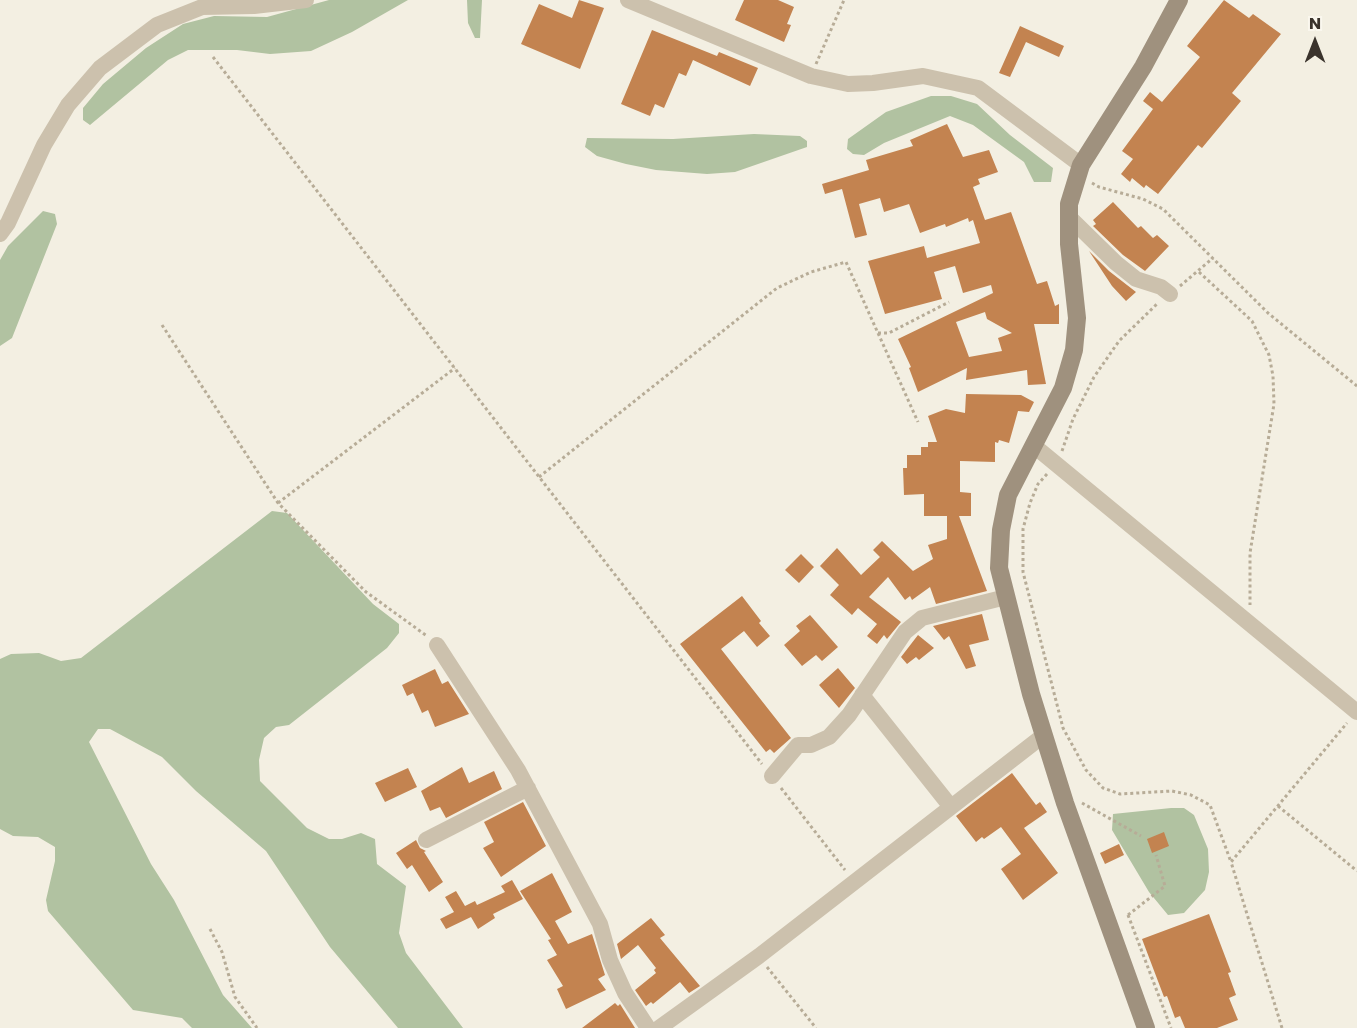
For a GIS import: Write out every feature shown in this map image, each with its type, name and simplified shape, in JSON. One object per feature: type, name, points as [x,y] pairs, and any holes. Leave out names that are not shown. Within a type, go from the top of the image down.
[{"type":"street","points":[[0,234],[8,223],[44,145],[68,105],[100,68],[147,32],[157,25],[202,7],[294,4],[306,0]]},
{"type":"street","points":[[628,0],[811,76],[848,84],[923,76],[978,88],[1079,169]]},
{"type":"street","points":[[1146,1028],[1062,792],[1023,665],[999,568],[1000,530],[1008,495],[1063,388],[1074,350],[1077,318],[1069,244],[1069,204],[1079,169],[1143,67],[1179,0]]},
{"type":"street","points":[[1069,217],[1136,279],[1161,287],[1170,294]]},
{"type":"street","points":[[1033,445],[1357,712]]},
{"type":"street","points":[[772,776],[798,745],[811,745],[829,737],[862,695],[905,632],[922,618],[1006,597]]},
{"type":"street","points":[[437,645],[528,788],[600,924],[610,960],[625,993],[648,1028]]},
{"type":"street","points":[[862,695],[951,807]]},
{"type":"street","points":[[659,1028],[759,956],[1044,735]]},
{"type":"street","points":[[426,840],[528,788]]},
{"type":"path","points":[[811,76],[844,0]]},
{"type":"path","points":[[213,57],[854,882]]},
{"type":"path","points":[[1079,169],[1099,187],[1143,199],[1163,210],[1269,313],[1357,387]]},
{"type":"path","points":[[1213,258],[1119,341],[1094,377],[1073,418],[1057,464],[1038,484],[1030,503],[1023,529],[1023,572],[1063,728],[1086,770],[1103,788],[1120,794],[1172,791],[1191,795],[1210,805],[1231,862],[1282,1028]]},
{"type":"path","points":[[539,477],[777,288],[811,272],[846,262],[918,422]]},
{"type":"path","points":[[1198,271],[1251,321],[1269,355],[1273,376],[1274,404],[1250,553],[1251,624]]},
{"type":"path","points":[[878,333],[889,333],[949,302]]},
{"type":"path","points":[[162,325],[278,503],[366,592],[417,627],[437,645]]},
{"type":"path","points":[[278,503],[454,368]]},
{"type":"path","points":[[1231,862],[1357,712]]},
{"type":"path","points":[[1062,792],[1141,836]]},
{"type":"path","points":[[1278,806],[1357,871]]},
{"type":"path","points":[[1110,928],[1165,886],[1156,855]]},
{"type":"path","points":[[1128,915],[1171,1028]]},
{"type":"path","points":[[210,929],[222,952],[235,997],[257,1028]]},
{"type":"path","points":[[759,956],[816,1028]]},
{"type":"green space","points":[[329,0],[408,0],[352,32],[311,51],[270,54],[237,50],[188,50],[168,60],[90,125],[83,120],[83,108],[103,84],[146,48],[183,24],[214,16],[267,17]]},
{"type":"green space","points":[[467,0],[482,0],[480,38],[475,38],[468,23]]},
{"type":"green space","points":[[931,96],[951,96],[977,104],[1010,135],[1053,168],[1051,182],[1034,182],[1024,162],[973,125],[950,116],[884,143],[864,155],[853,154],[847,149],[848,139],[886,112]]},
{"type":"green space","points":[[754,134],[800,136],[807,141],[807,147],[735,172],[707,174],[656,170],[626,164],[597,156],[585,147],[587,138],[673,139]]},
{"type":"green space","points":[[43,211],[55,214],[57,224],[12,338],[0,346],[0,260],[8,246]]},
{"type":"green space","points":[[272,511],[287,513],[373,604],[399,624],[399,633],[387,648],[289,725],[276,727],[264,738],[259,760],[260,781],[307,828],[329,839],[342,839],[361,833],[375,839],[377,864],[406,886],[399,933],[406,953],[463,1028],[398,1028],[330,947],[266,851],[196,791],[162,757],[110,729],[98,729],[89,742],[151,864],[174,900],[223,995],[252,1028],[192,1028],[182,1018],[133,1010],[48,911],[46,900],[55,861],[55,847],[38,837],[13,836],[0,829],[0,659],[11,654],[39,653],[61,661],[81,658]]},
{"type":"green space","points":[[1184,808],[1194,815],[1208,849],[1209,872],[1205,890],[1184,913],[1168,915],[1149,892],[1112,830],[1113,814]]},
{"type":"building","points":[[579,0],[604,8],[580,69],[521,44],[539,4],[572,18]]},
{"type":"building","points":[[744,0],[778,0],[794,7],[787,24],[791,25],[784,42],[735,20]]},
{"type":"building","points":[[1224,0],[1249,18],[1253,14],[1281,34],[1232,93],[1241,101],[1202,148],[1198,145],[1158,194],[1146,185],[1144,188],[1132,178],[1130,182],[1121,174],[1133,159],[1122,151],[1153,109],[1143,101],[1150,92],[1162,102],[1200,57],[1187,46]]},
{"type":"building","points":[[1020,26],[1064,46],[1059,57],[1026,42],[1010,77],[999,73]]},
{"type":"building","points":[[652,30],[717,56],[719,52],[758,68],[750,86],[693,60],[686,76],[679,73],[664,108],[655,104],[650,116],[621,104]]},
{"type":"building","points":[[947,124],[963,157],[989,150],[998,172],[978,179],[980,184],[973,187],[985,220],[1011,212],[1037,284],[1047,281],[1055,306],[1059,304],[1059,324],[1034,324],[1046,384],[1028,385],[1027,370],[966,380],[967,368],[918,392],[909,368],[911,367],[898,339],[993,293],[991,285],[963,293],[955,266],[934,272],[942,299],[885,314],[868,261],[924,246],[927,258],[980,243],[973,220],[969,222],[968,218],[946,227],[945,224],[920,233],[909,204],[884,212],[880,198],[859,204],[867,235],[855,238],[842,189],[825,194],[822,184],[869,170],[866,160],[913,146],[910,140]],"holes":[[[985,312],[987,319],[1012,333],[998,338],[1002,351],[969,357],[956,322]]]},
{"type":"building","points":[[1113,202],[1138,228],[1141,226],[1153,238],[1157,235],[1169,246],[1145,271],[1123,255],[1093,226],[1096,224],[1093,220]]},
{"type":"building","points":[[1089,251],[1109,271],[1136,292],[1126,301],[1112,286]]},
{"type":"building","points":[[966,394],[1021,395],[1034,402],[1029,412],[1018,411],[1009,443],[999,440],[998,443],[995,442],[995,462],[960,461],[960,492],[971,493],[971,516],[959,516],[987,591],[936,604],[930,587],[912,600],[910,596],[905,600],[888,577],[869,597],[901,622],[887,639],[884,635],[877,644],[867,636],[877,624],[858,608],[852,615],[830,595],[839,585],[820,566],[837,548],[861,575],[880,557],[873,550],[882,541],[913,571],[933,559],[928,545],[947,539],[947,516],[924,516],[924,494],[904,495],[903,468],[907,468],[907,455],[921,455],[921,447],[928,447],[928,442],[937,442],[928,416],[946,409],[965,413]]},
{"type":"building","points":[[801,554],[814,567],[799,583],[785,570]]},
{"type":"building","points":[[742,596],[770,636],[757,647],[744,631],[721,649],[791,738],[774,753],[770,749],[766,752],[680,644]]},
{"type":"building","points":[[982,614],[989,640],[969,645],[976,666],[966,669],[949,636],[944,640],[933,626]]},
{"type":"building","points":[[810,615],[838,647],[822,661],[816,655],[802,666],[784,645],[800,631],[796,626]]},
{"type":"building","points":[[918,635],[934,648],[919,660],[916,657],[907,664],[901,657]]},
{"type":"building","points":[[838,668],[855,688],[839,708],[819,685]]},
{"type":"building","points":[[435,669],[442,684],[448,681],[469,714],[435,727],[428,710],[422,713],[413,693],[407,696],[402,685]]},
{"type":"building","points":[[462,767],[469,783],[494,771],[502,789],[446,818],[440,807],[430,811],[421,791]]},
{"type":"building","points":[[408,768],[417,787],[385,802],[375,783]]},
{"type":"building","points":[[1012,773],[1036,805],[1040,802],[1047,812],[1024,828],[1058,873],[1023,900],[1001,869],[1021,854],[1001,827],[976,842],[956,816]]},
{"type":"building","points":[[523,802],[546,846],[501,877],[483,848],[494,842],[484,822]]},
{"type":"building","points":[[1164,832],[1169,846],[1152,853],[1147,839]]},
{"type":"building","points":[[416,840],[420,848],[426,851],[424,852],[443,882],[429,892],[412,865],[407,869],[396,853]]},
{"type":"building","points":[[1119,844],[1124,855],[1105,864],[1100,853]]},
{"type":"building","points":[[552,873],[572,912],[555,921],[568,944],[592,934],[605,975],[598,979],[606,990],[566,1009],[557,989],[563,986],[547,960],[557,955],[548,940],[551,939],[520,891]]},
{"type":"building","points":[[512,880],[523,899],[493,914],[495,918],[478,929],[471,917],[446,929],[440,919],[454,912],[445,897],[456,891],[465,906],[475,901],[477,905],[505,892],[501,886]]},
{"type":"building","points":[[1209,914],[1231,972],[1228,973],[1236,995],[1229,998],[1238,1020],[1217,1028],[1185,1028],[1180,1016],[1175,1018],[1167,996],[1164,997],[1142,939]]},
{"type":"building","points":[[651,918],[665,935],[660,938],[700,986],[689,993],[680,982],[653,1004],[651,1002],[646,1006],[635,990],[656,973],[654,970],[656,968],[638,945],[621,959],[617,944]]},
{"type":"building","points":[[615,1003],[618,1006],[620,1004],[635,1028],[582,1028]]}]
